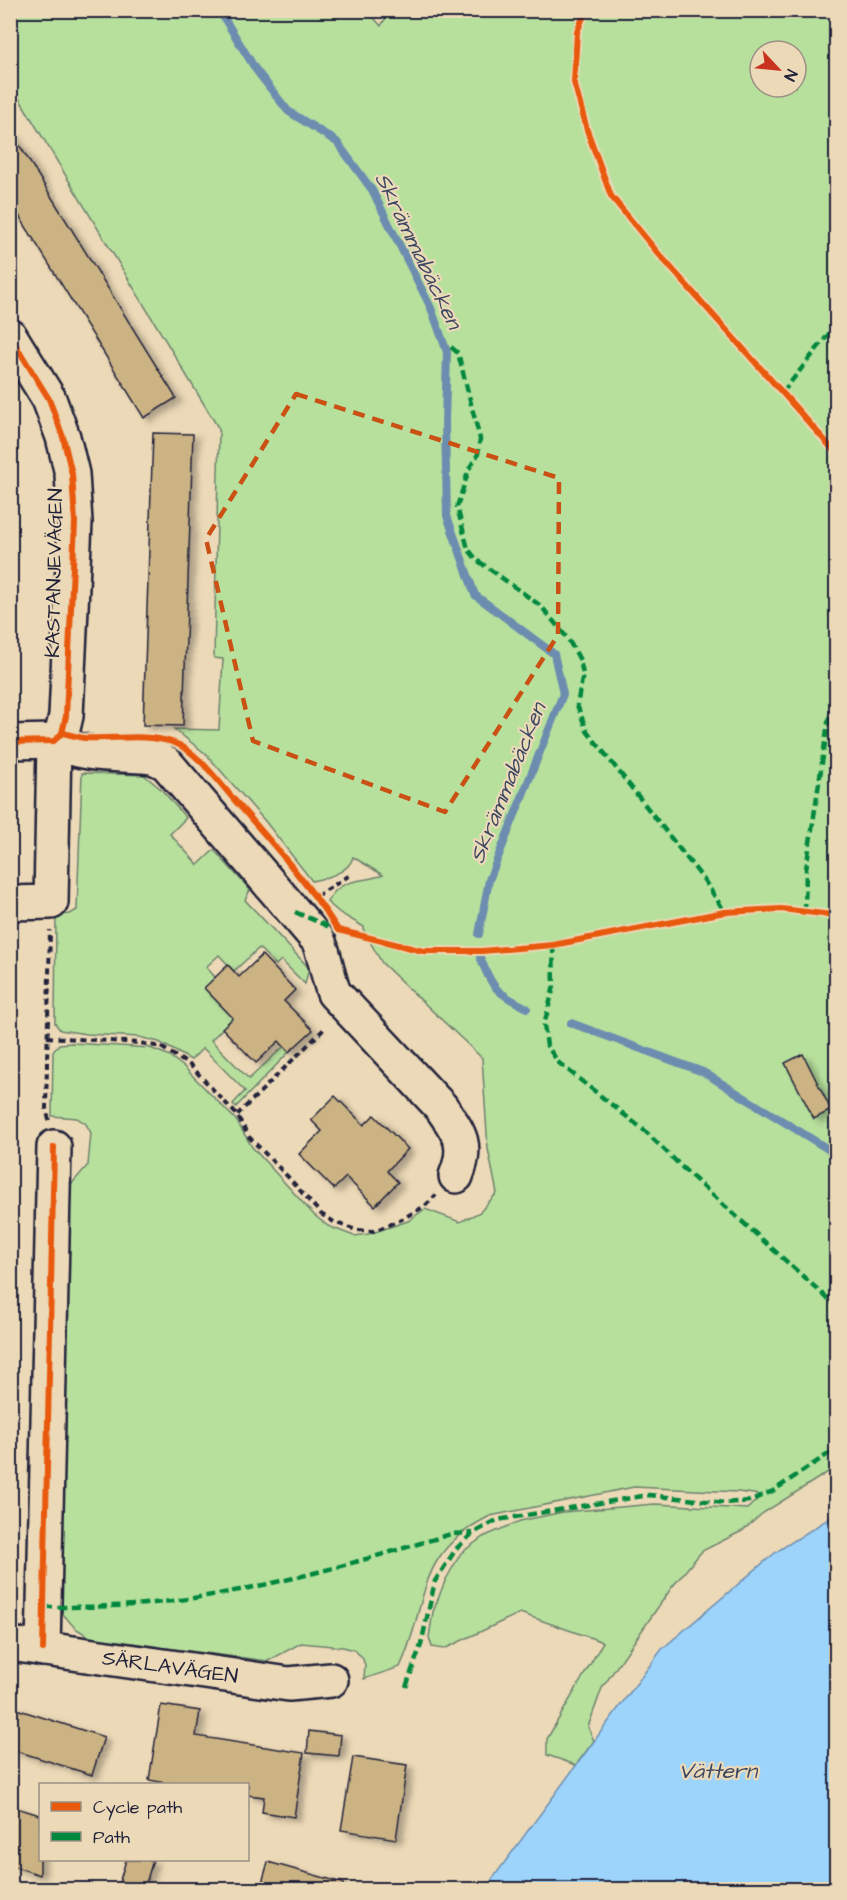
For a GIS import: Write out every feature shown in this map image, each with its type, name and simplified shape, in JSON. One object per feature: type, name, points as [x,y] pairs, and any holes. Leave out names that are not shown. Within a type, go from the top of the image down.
[{"type":"street","name":"KASTANJEVÄGEN","points":[[10,336],[49,399],[63,437],[72,474],[75,522],[66,716],[62,733],[54,741]]},
{"type":"street","points":[[10,903],[51,902],[54,741]]},
{"type":"street","points":[[10,742],[54,741],[81,752],[153,757],[166,763],[318,940],[325,954],[329,980],[334,993],[441,1107],[454,1126],[463,1146],[462,1162],[456,1176]]},
{"type":"street","points":[[43,1649],[54,1148]]},
{"type":"street","name":"SÄRLAVÄGEN","points":[[10,1644],[289,1684],[331,1680]]},
{"type":"path","points":[[317,897],[350,875]]},
{"type":"path","points":[[51,902],[46,1108],[54,1148]]},
{"type":"path","points":[[237,1115],[347,1006]]},
{"type":"path","points":[[48,1036],[140,1043],[161,1047],[191,1065],[237,1115],[249,1137],[321,1214],[334,1222],[356,1230],[374,1231],[400,1220],[425,1206],[456,1176]]},
{"type":"highlighted area","points":[[296,394],[559,478],[558,635],[445,812],[253,741],[206,539]]},
{"type":"green space","points":[[367,10],[381,26],[390,10],[836,11],[836,1467],[763,1513],[742,1531],[702,1551],[672,1587],[602,1688],[588,1727],[594,1741],[576,1765],[547,1755],[547,1739],[603,1642],[520,1613],[444,1649],[432,1647],[429,1637],[433,1612],[445,1581],[461,1553],[483,1537],[520,1521],[563,1512],[655,1504],[747,1509],[762,1495],[634,1487],[490,1516],[465,1531],[448,1546],[436,1563],[427,1581],[400,1667],[364,1679],[365,1665],[362,1657],[354,1650],[343,1647],[301,1643],[268,1661],[93,1639],[75,1628],[57,1607],[68,1188],[88,1165],[91,1133],[86,1124],[77,1118],[52,1116],[53,1052],[59,1044],[150,1048],[168,1055],[184,1067],[236,1120],[252,1147],[314,1215],[328,1226],[354,1236],[369,1234],[408,1221],[425,1209],[460,1222],[480,1212],[497,1193],[488,1149],[482,1058],[382,963],[364,927],[340,913],[327,902],[345,884],[383,875],[353,857],[351,863],[342,871],[312,881],[265,821],[206,754],[174,729],[219,730],[223,659],[214,658],[219,429],[11,85],[11,11]]},
{"type":"green space","points":[[82,773],[144,775],[161,789],[186,818],[170,834],[198,865],[214,850],[250,890],[245,900],[309,968],[305,984],[281,960],[276,965],[259,948],[234,971],[219,955],[206,967],[215,977],[233,1018],[211,1040],[249,1079],[284,1046],[289,1052],[236,1107],[233,1104],[245,1091],[203,1048],[191,1060],[159,1042],[139,1037],[60,1030],[55,1023],[56,915],[70,914],[77,910]]},
{"type":"water","name":"Vättern","points":[[836,1514],[836,1889],[485,1889],[662,1649],[776,1552]]},
{"type":"building","points":[[10,130],[176,398],[144,418],[10,201]]},
{"type":"building","points":[[153,433],[193,434],[183,726],[143,725]]},
{"type":"building","points":[[262,955],[295,990],[284,1001],[313,1030],[289,1052],[279,1041],[256,1063],[222,1028],[233,1018],[204,988],[228,965],[239,977]]},
{"type":"building","points":[[803,1054],[831,1110],[814,1119],[785,1063]]},
{"type":"building","points":[[335,1096],[364,1125],[374,1115],[408,1149],[387,1171],[398,1182],[375,1206],[346,1177],[334,1189],[299,1154],[322,1131],[311,1120]]},
{"type":"building","points":[[161,1705],[200,1711],[196,1736],[304,1753],[294,1817],[262,1812],[264,1797],[249,1795],[249,1783],[166,1783],[149,1780]]},
{"type":"building","points":[[10,1707],[104,1737],[92,1775],[10,1749]]},
{"type":"building","points":[[309,1731],[341,1735],[339,1756],[307,1753]]},
{"type":"building","points":[[353,1757],[407,1765],[396,1839],[341,1830]]},
{"type":"building","points":[[10,1806],[39,1815],[40,1875],[10,1865]]},
{"type":"building","points":[[126,1861],[153,1861],[144,1890],[117,1890]]},
{"type":"building","points":[[268,1862],[343,1883],[343,1890],[260,1890]]},
{"type":"waterway","name":"Skrämmabäcken","points":[[219,10],[256,70],[288,111],[337,142],[372,190],[431,308],[447,352],[445,422],[447,516],[475,595],[554,654],[563,694],[489,880],[479,934]]},
{"type":"waterway","name":"Skrämmabäcken","points":[[480,957],[488,977],[497,989],[527,1008]]},
{"type":"waterway","points":[[571,1023],[703,1072],[836,1154]]},
{"type":"marked path","points":[[782,393],[836,325]]},
{"type":"marked path","points":[[451,347],[458,353],[480,439],[478,454],[469,469],[457,507],[468,549],[477,560],[541,606],[568,639],[580,660],[583,674],[577,705],[587,731],[704,880],[725,912]]},
{"type":"marked path","points":[[805,912],[806,869],[828,723],[836,695]]},
{"type":"marked path","points":[[295,912],[334,929]]},
{"type":"marked path","points":[[553,945],[554,986],[544,1025],[547,1046],[559,1063],[645,1131],[687,1172],[836,1306]]},
{"type":"marked path","points":[[406,1687],[421,1645],[435,1581],[456,1549],[473,1533],[497,1520],[649,1495],[725,1503],[749,1501],[773,1491],[836,1449]]},
{"type":"marked path","points":[[44,1607],[145,1604],[223,1593],[338,1567],[451,1534],[473,1533]]},
{"type":"cycle path","points":[[586,10],[577,32],[574,82],[587,130],[611,196],[657,252],[836,453]]},
{"type":"cycle path","points":[[10,336],[49,399],[63,437],[72,474],[75,522],[66,716],[62,733],[54,741],[10,742]]},
{"type":"cycle path","points":[[62,733],[85,738],[161,739],[181,746],[208,768],[303,881],[338,930],[423,951],[482,951],[553,945],[725,912],[781,909],[832,915],[836,918]]},
{"type":"cycle path","points":[[43,1649],[54,1147]]}]
